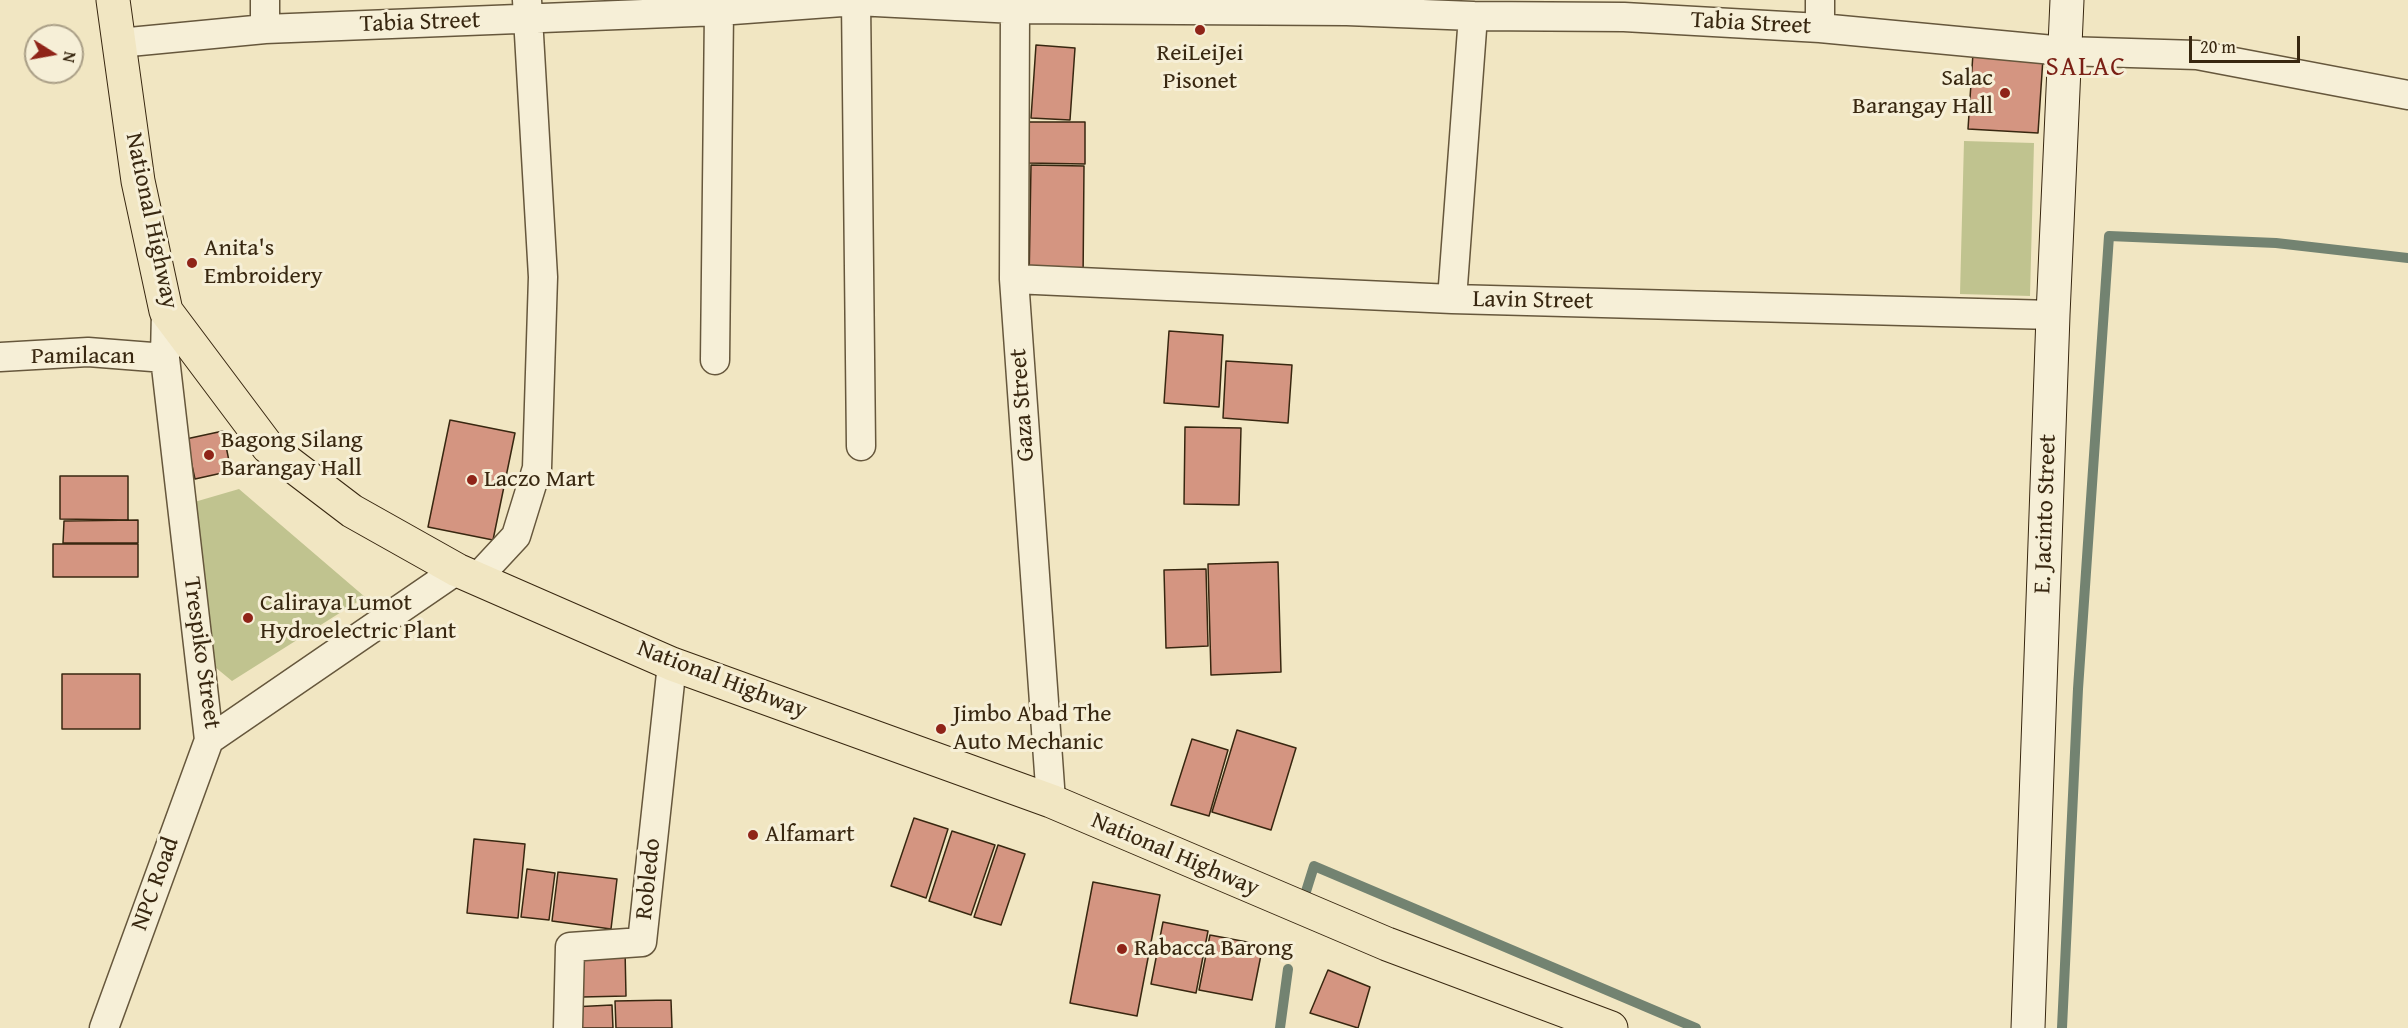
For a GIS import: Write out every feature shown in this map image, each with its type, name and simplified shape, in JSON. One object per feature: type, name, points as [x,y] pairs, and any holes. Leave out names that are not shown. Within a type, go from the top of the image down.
[{"type":"main road","name":"National Highway","points":[[113,0],[138,181],[166,311],[268,447],[352,511],[467,574],[672,664],[1051,801],[1387,944],[1611,1028]]},
{"type":"street","points":[[265,0],[265,29]]},
{"type":"street","name":"E. Jacinto Street","points":[[2028,1028],[2053,315],[2067,0]]},
{"type":"street","name":"Tabia Street","points":[[119,43],[265,29],[527,9],[719,11],[856,1],[1015,9],[1090,4],[1347,5],[1473,16],[1624,8],[1820,14],[2064,51],[2197,55],[2408,95]]},
{"type":"street","points":[[856,1],[861,446]]},
{"type":"street","name":"Trespiko Street","points":[[166,311],[165,358],[209,740],[467,574],[516,536],[537,468],[543,277],[527,9]]},
{"type":"street","name":"Gaza Street","points":[[1015,9],[1014,279],[1051,801]]},
{"type":"street","points":[[715,360],[719,11]]},
{"type":"street","points":[[1452,299],[1473,16]]},
{"type":"street","name":"Lavin Street","points":[[1014,279],[1452,299],[2053,315]]},
{"type":"street","name":"Pamilacan","points":[[0,357],[88,352],[165,358]]},
{"type":"street","name":"Robledo","points":[[568,1028],[570,947],[642,942],[672,664]]},
{"type":"street","name":"NPC Road","points":[[104,1028],[209,740]]},
{"type":"green space","points":[[1964,141],[2034,143],[2030,296],[1960,294]]},
{"type":"green space","points":[[239,489],[365,597],[232,681],[204,658],[191,503]]},
{"type":"building","points":[[1036,45],[1075,48],[1070,120],[1031,118]]},
{"type":"building","name":"Salac Barangay Hall","points":[[1973,53],[2043,58],[2038,133],[1968,129]]},
{"type":"building","points":[[1029,122],[1085,122],[1085,164],[1028,163]]},
{"type":"building","points":[[1031,165],[1084,166],[1083,283],[1029,283]]},
{"type":"building","points":[[1169,331],[1223,335],[1219,407],[1164,403]]},
{"type":"building","points":[[1226,361],[1292,365],[1288,423],[1223,418]]},
{"type":"building","name":"Laczo Mart","points":[[450,420],[515,433],[493,540],[428,527]]},
{"type":"building","points":[[1185,427],[1241,428],[1239,505],[1184,504]]},
{"type":"building","name":"Bagong Silang Barangay Hall","points":[[223,431],[231,471],[195,479],[186,439]]},
{"type":"building","points":[[60,476],[128,476],[128,520],[60,519]]},
{"type":"building","points":[[138,520],[138,543],[63,543],[64,521]]},
{"type":"building","points":[[53,544],[138,544],[138,577],[53,577]]},
{"type":"building","points":[[1278,562],[1281,672],[1211,675],[1208,564]]},
{"type":"building","points":[[1206,569],[1208,646],[1166,648],[1164,570]]},
{"type":"building","points":[[62,674],[140,674],[140,729],[62,729]]},
{"type":"building","points":[[1237,730],[1296,748],[1271,830],[1212,812]]},
{"type":"building","points":[[1192,739],[1228,750],[1209,816],[1171,805]]},
{"type":"building","points":[[914,818],[948,829],[926,898],[891,886]]},
{"type":"building","points":[[952,831],[995,845],[971,915],[929,901]]},
{"type":"building","points":[[474,839],[525,844],[518,918],[467,913]]},
{"type":"building","points":[[998,845],[1025,854],[1001,925],[974,917]]},
{"type":"building","points":[[527,869],[555,873],[549,920],[521,917]]},
{"type":"building","points":[[558,872],[617,879],[611,929],[552,921]]},
{"type":"building","points":[[1093,882],[1160,895],[1137,1016],[1070,1003]]},
{"type":"building","points":[[1163,922],[1208,931],[1196,993],[1151,984]]},
{"type":"building","points":[[1210,935],[1263,945],[1252,1000],[1199,990]]},
{"type":"building","points":[[625,949],[626,996],[582,997],[581,950]]},
{"type":"building","points":[[1328,970],[1370,987],[1358,1028],[1310,1013]]},
{"type":"building","points":[[671,1000],[672,1028],[616,1028],[615,1001]]},
{"type":"building","points":[[612,1005],[613,1028],[572,1028],[572,1007]]},
{"type":"waterway","points":[[2062,1028],[2078,689],[2109,236],[2276,243],[2408,258]]},
{"type":"waterway","points":[[1303,901],[1314,866],[1696,1028]]},
{"type":"waterway","points":[[1280,1028],[1288,969]]},
{"type":"place","name":"ReiLeiJei Pisonet","points":[[1200,30]]},
{"type":"place","name":"Salac Barangay Hall","points":[[2005,93]]},
{"type":"place","name":"Anita's Embroidery","points":[[192,263]]},
{"type":"place","name":"Bagong Silang Barangay Hall","points":[[209,455]]},
{"type":"place","name":"Laczo Mart","points":[[472,480]]},
{"type":"place","name":"Caliraya Lumot Hydroelectric Plant","points":[[248,618]]},
{"type":"place","name":"Jimbo Abad The Auto Mechanic","points":[[941,729]]},
{"type":"place","name":"Alfamart","points":[[753,835]]},
{"type":"place","name":"Rabacca Barong","points":[[1122,949]]},
{"type":"district","name":"SALAC","points":[[2086,68]]}]
